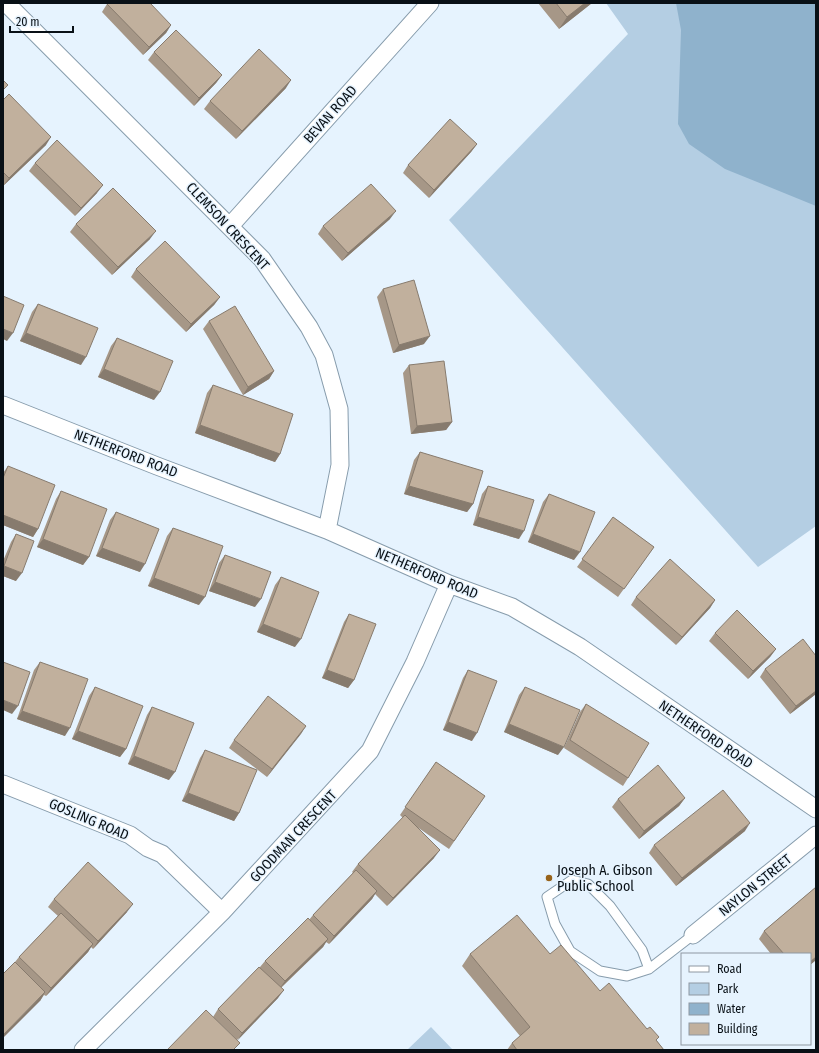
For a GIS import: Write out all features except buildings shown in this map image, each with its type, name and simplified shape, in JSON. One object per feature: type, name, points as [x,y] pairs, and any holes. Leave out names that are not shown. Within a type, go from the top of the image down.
[{"type":"street","name":"CLEMSON CRESCENT","points":[[6,3],[262,259],[309,327],[324,355],[339,409],[340,458],[335,497],[327,530]]},
{"type":"street","name":"BEVAN ROAD","points":[[230,226],[430,3]]},
{"type":"street","name":"NETHERFORD ROAD","points":[[3,405],[157,466],[327,530],[449,584],[512,608],[580,647],[816,809]]},
{"type":"street","name":"GOODMAN CRESCENT","points":[[83,1050],[222,912],[370,751],[415,662],[449,584]]},
{"type":"street","name":"GOSLING ROAD","points":[[3,784],[130,835],[148,848],[162,854],[222,912]]},
{"type":"street","name":"NAYLON STREET","points":[[693,935],[816,835]]},
{"type":"lane","points":[[649,970],[640,948],[610,906],[588,884],[572,880],[547,897],[554,924],[570,951],[600,971],[627,976],[649,970],[693,935]]},
{"type":"green space","points":[[606,3],[816,3],[816,526],[758,567],[449,220],[628,34]]},
{"type":"green space","points":[[431,1027],[453,1050],[407,1050]]},
{"type":"water","points":[[676,3],[816,3],[816,206],[725,169],[689,144],[678,124],[681,30]]},
{"type":"place","name":"Joseph A. Gibson Public School","points":[[549,878]]}]
